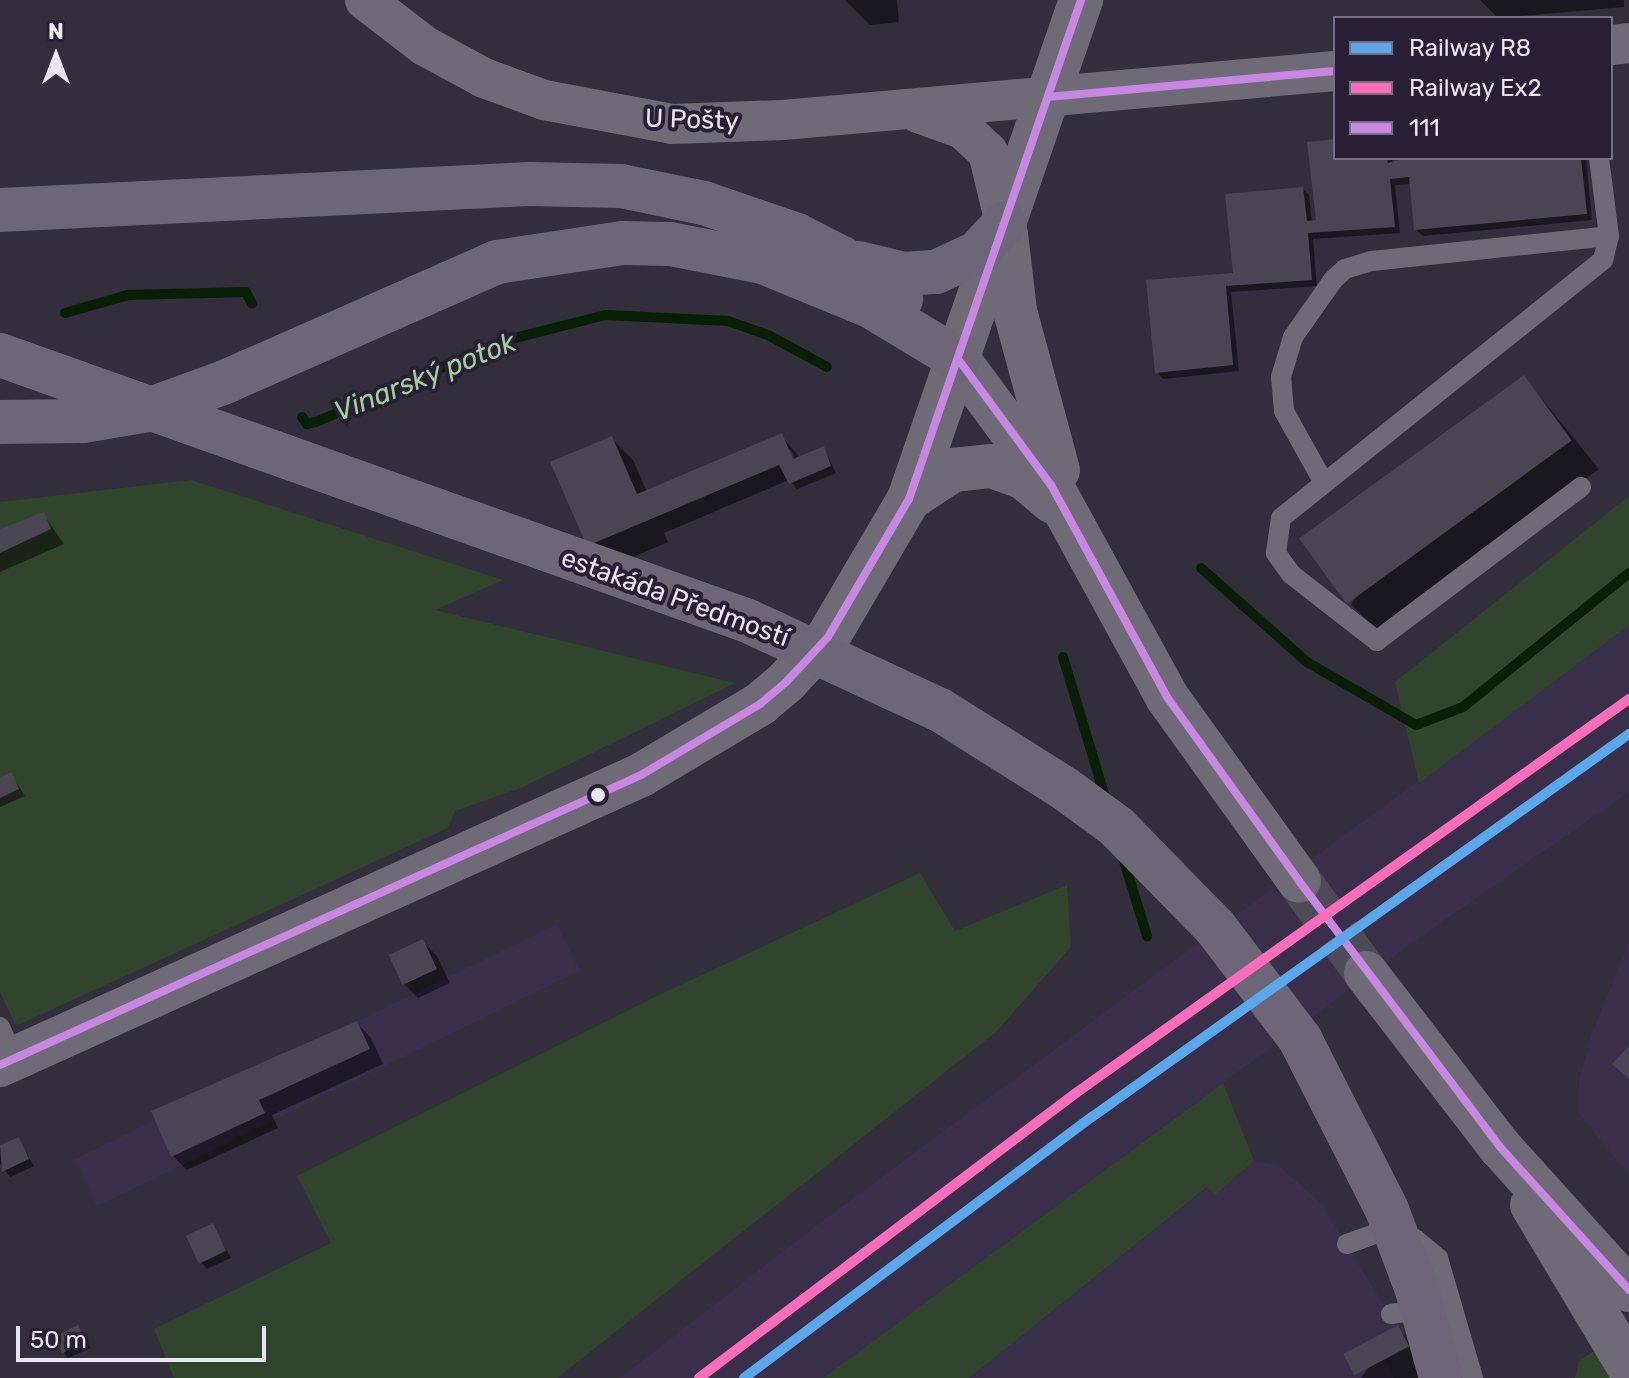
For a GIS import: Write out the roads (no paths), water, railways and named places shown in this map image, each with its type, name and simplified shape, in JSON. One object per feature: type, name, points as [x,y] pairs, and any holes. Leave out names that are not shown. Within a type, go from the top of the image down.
[{"type":"main road","points":[[5,1050],[641,775],[760,704],[828,637],[909,499],[1081,0]]},
{"type":"main road","points":[[0,210],[529,184],[621,186],[742,215],[842,258],[885,272],[936,272],[977,253],[1005,223]]},
{"type":"main road","points":[[1005,223],[1025,356],[1074,523]]},
{"type":"main road","points":[[0,422],[83,421],[148,410],[225,382],[497,262],[623,243],[670,244],[763,262],[870,306],[958,359]]},
{"type":"main road","points":[[842,258],[911,308],[958,359],[1015,431],[1074,523],[1152,673],[1299,881]]},
{"type":"main road","name":"estakáda Předmostí","points":[[0,355],[748,621],[893,685],[1064,788],[1117,827],[1215,927],[1300,1039],[1387,1210],[1416,1287],[1441,1378]]},
{"type":"main road","points":[[909,499],[953,470],[992,466],[1023,477],[1074,523]]},
{"type":"main road","points":[[1366,973],[1500,1147],[1629,1290]]},
{"type":"main road","points":[[1500,1147],[1629,1367]]},
{"type":"street","name":"U Pošty","points":[[365,0],[425,46],[484,78],[544,100],[612,115],[720,125],[1333,71]]},
{"type":"street","points":[[882,109],[941,118],[977,138],[994,166],[1005,223]]},
{"type":"lane","points":[[1581,487],[1377,641],[1291,574],[1276,553],[1281,518],[1597,266],[1609,236],[1599,160]]},
{"type":"lane","points":[[1324,483],[1288,421],[1281,377],[1293,337],[1317,299],[1345,269],[1372,261],[1609,236]]},
{"type":"lane","points":[[1389,1214],[1428,1247],[1446,1271],[1473,1378]]},
{"type":"lane","points":[[1347,1244],[1380,1232],[1398,1233],[1428,1247]]},
{"type":"lane","points":[[1391,1314],[1429,1310],[1455,1326],[1463,1340]]},
{"type":"waterway","name":"Vinarský potok","points":[[65,313],[128,295],[246,292],[252,304]]},
{"type":"waterway","name":"Vinarský potok","points":[[302,417],[307,424],[316,422],[503,341],[606,315],[728,321],[768,335],[827,367]]},
{"type":"waterway","name":"Vinarský potok","points":[[1201,568],[1307,662],[1416,725],[1463,707],[1629,573]]},
{"type":"waterway","points":[[1063,657],[1106,800]]},
{"type":"waterway","points":[[1123,858],[1147,936]]},
{"type":"tunnel","points":[[1299,881],[1366,973]]},
{"type":"rail line","name":"Ex2","points":[[699,1378],[1076,1093],[1629,699]]},
{"type":"rail line","name":"R8","points":[[744,1378],[1092,1117],[1629,734]]}]
